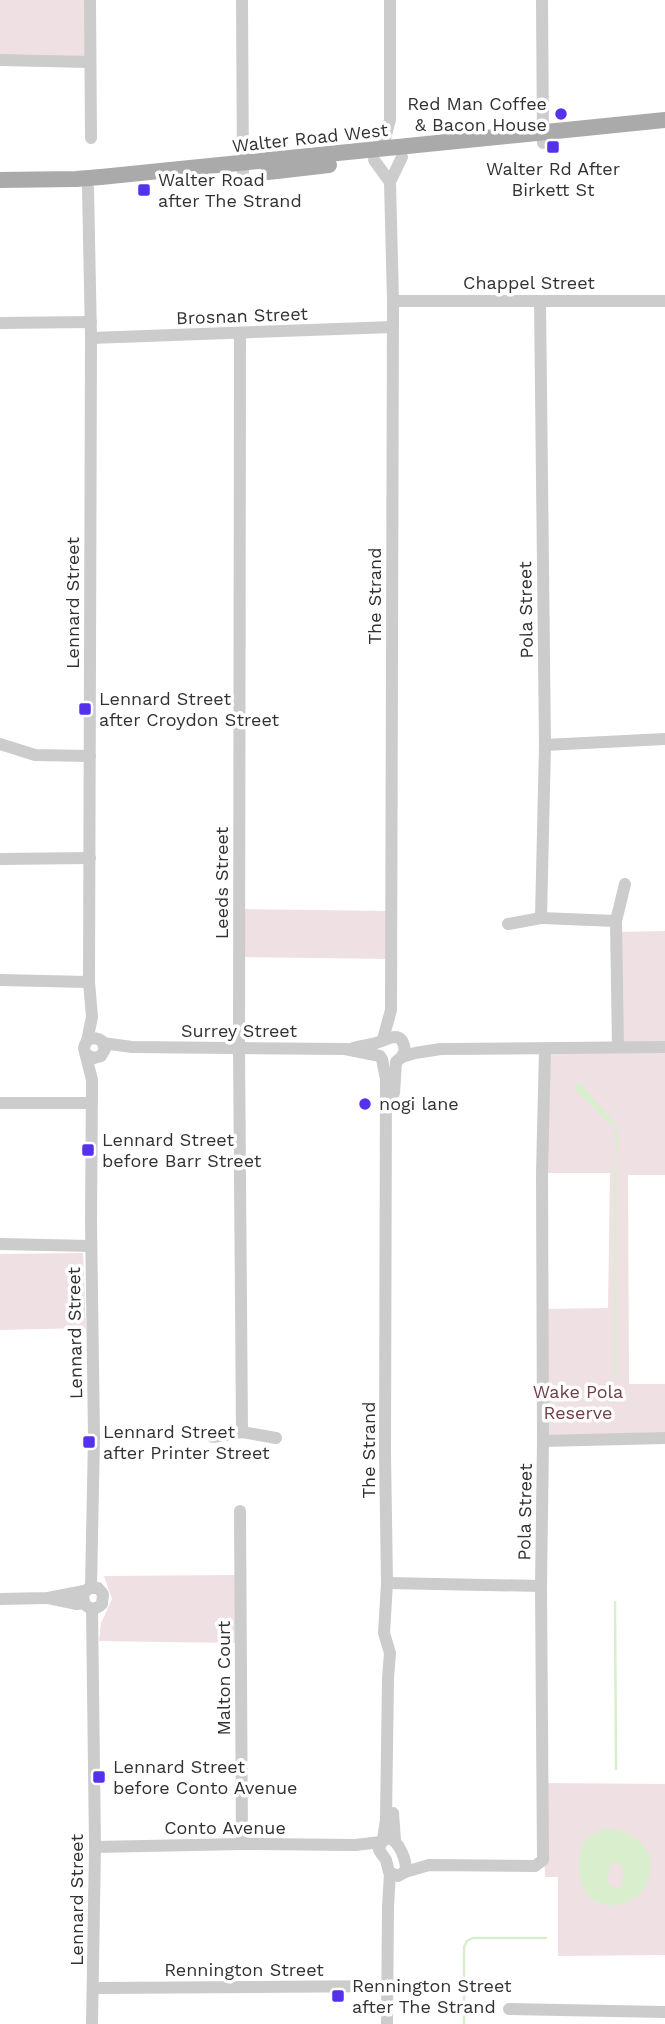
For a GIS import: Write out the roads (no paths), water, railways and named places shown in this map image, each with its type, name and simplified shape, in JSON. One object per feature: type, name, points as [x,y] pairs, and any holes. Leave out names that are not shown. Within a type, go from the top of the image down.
[{"type":"main road","name":"Walter Road West","points":[[543,138],[665,120]]},
{"type":"main road","name":"Walter Road West","points":[[0,190],[89,188],[403,152],[543,138],[665,130]]},
{"type":"main road","name":"Walter Road West","points":[[0,180],[76,180],[243,169]]},
{"type":"street","points":[[90,0],[91,138]]},
{"type":"street","points":[[242,0],[243,169]]},
{"type":"street","points":[[390,0],[390,120],[393,134],[403,152]]},
{"type":"street","points":[[542,0],[543,138]]},
{"type":"street","points":[[0,60],[90,62]]},
{"type":"street","points":[[390,120],[378,155],[390,182]]},
{"type":"street","name":"The Strand","points":[[382,1041],[391,1010],[393,301],[390,182],[403,152]]},
{"type":"street","name":"Lennard Street","points":[[89,188],[89,982],[96,1048],[92,1080],[91,1246],[94,1437],[88,1598],[95,1847],[92,2024]]},
{"type":"street","name":"Chappel Street","points":[[393,301],[665,301]]},
{"type":"street","name":"Pola Street","points":[[540,301],[545,745],[541,918]]},
{"type":"street","points":[[0,323],[91,322]]},
{"type":"street","name":"Brosnan Street","points":[[91,338],[393,327]]},
{"type":"street","name":"Leeds Street","points":[[240,334],[239,1049],[242,1432]]},
{"type":"street","points":[[545,745],[665,739]]},
{"type":"street","points":[[0,744],[35,755],[90,756]]},
{"type":"street","points":[[0,859],[90,858]]},
{"type":"street","points":[[618,1047],[616,921],[625,884]]},
{"type":"street","points":[[508,923],[541,918],[616,921]]},
{"type":"street","points":[[0,980],[89,982]]},
{"type":"street","name":"The Strand","points":[[391,1010],[401,1041]]},
{"type":"street","points":[[442,1049],[401,1041],[391,1036],[382,1041],[379,1050],[381,1057],[388,1062],[415,1053],[442,1049],[665,1048]]},
{"type":"street","name":"Surrey Street","points":[[96,1048],[345,1049],[382,1041]]},
{"type":"street","points":[[399,1059],[405,1050],[401,1041]]},
{"type":"street","points":[[642,1048],[665,1053]]},
{"type":"street","name":"Surrey Street","points":[[345,1049],[381,1057]]},
{"type":"street","name":"Pola Street","points":[[400,1869],[429,1865],[535,1866],[543,1860],[542,1173],[545,1049]]},
{"type":"street","name":"The Strand","points":[[381,1057],[386,1079],[385,1474],[393,1621],[391,1638],[397,1652],[393,1827],[385,1844]]},
{"type":"street","name":"The Strand","points":[[391,1583],[393,1129],[399,1059]]},
{"type":"street","points":[[0,1103],[92,1102]]},
{"type":"street","points":[[0,1244],[91,1246]]},
{"type":"street","points":[[213,1437],[242,1432],[276,1438]]},
{"type":"street","points":[[543,1441],[665,1438]]},
{"type":"street","name":"Malton Court","points":[[240,1511],[242,1844]]},
{"type":"street","points":[[391,1583],[541,1586]]},
{"type":"street","points":[[0,1599],[48,1598],[77,1604],[88,1598]]},
{"type":"street","points":[[385,1844],[400,1869],[388,1906],[395,2024]]},
{"type":"street","points":[[385,1844],[386,1860],[400,1869]]},
{"type":"street","name":"Conto Avenue","points":[[95,1847],[385,1844]]},
{"type":"street","points":[[387,2024],[391,1986]]},
{"type":"street","name":"Rennington Street","points":[[94,1988],[391,1986]]},
{"type":"street","points":[[509,2009],[665,2012]]},
{"type":"waterway","points":[[615,1165],[615,1378]]},
{"type":"waterway","points":[[615,1602],[616,1769]]},
{"type":"waterway","points":[[464,2024],[464,1947],[467,1941],[473,1938],[546,1938]]},
{"type":"place","name":"Red Man Coffee & Bacon House","points":[[561,114]]},
{"type":"place","name":"Walter Rd After Birkett St","points":[[553,147]]},
{"type":"place","name":"Walter Road after The Strand","points":[[144,190]]},
{"type":"place","name":"Lennard Street after Croydon Street","points":[[85,709]]},
{"type":"place","name":"nogi lane","points":[[365,1104]]},
{"type":"place","name":"Lennard Street before Barr Street","points":[[88,1150]]},
{"type":"place","name":"Lennard Street after Printer Street","points":[[89,1442]]},
{"type":"place","name":"Lennard Street before Conto Avenue","points":[[99,1777]]},
{"type":"place","name":"Rennington Street after The Strand","points":[[338,1996]]},
{"type":"park label","name":"Wake Pola Reserve","points":[[578,1402]]}]
